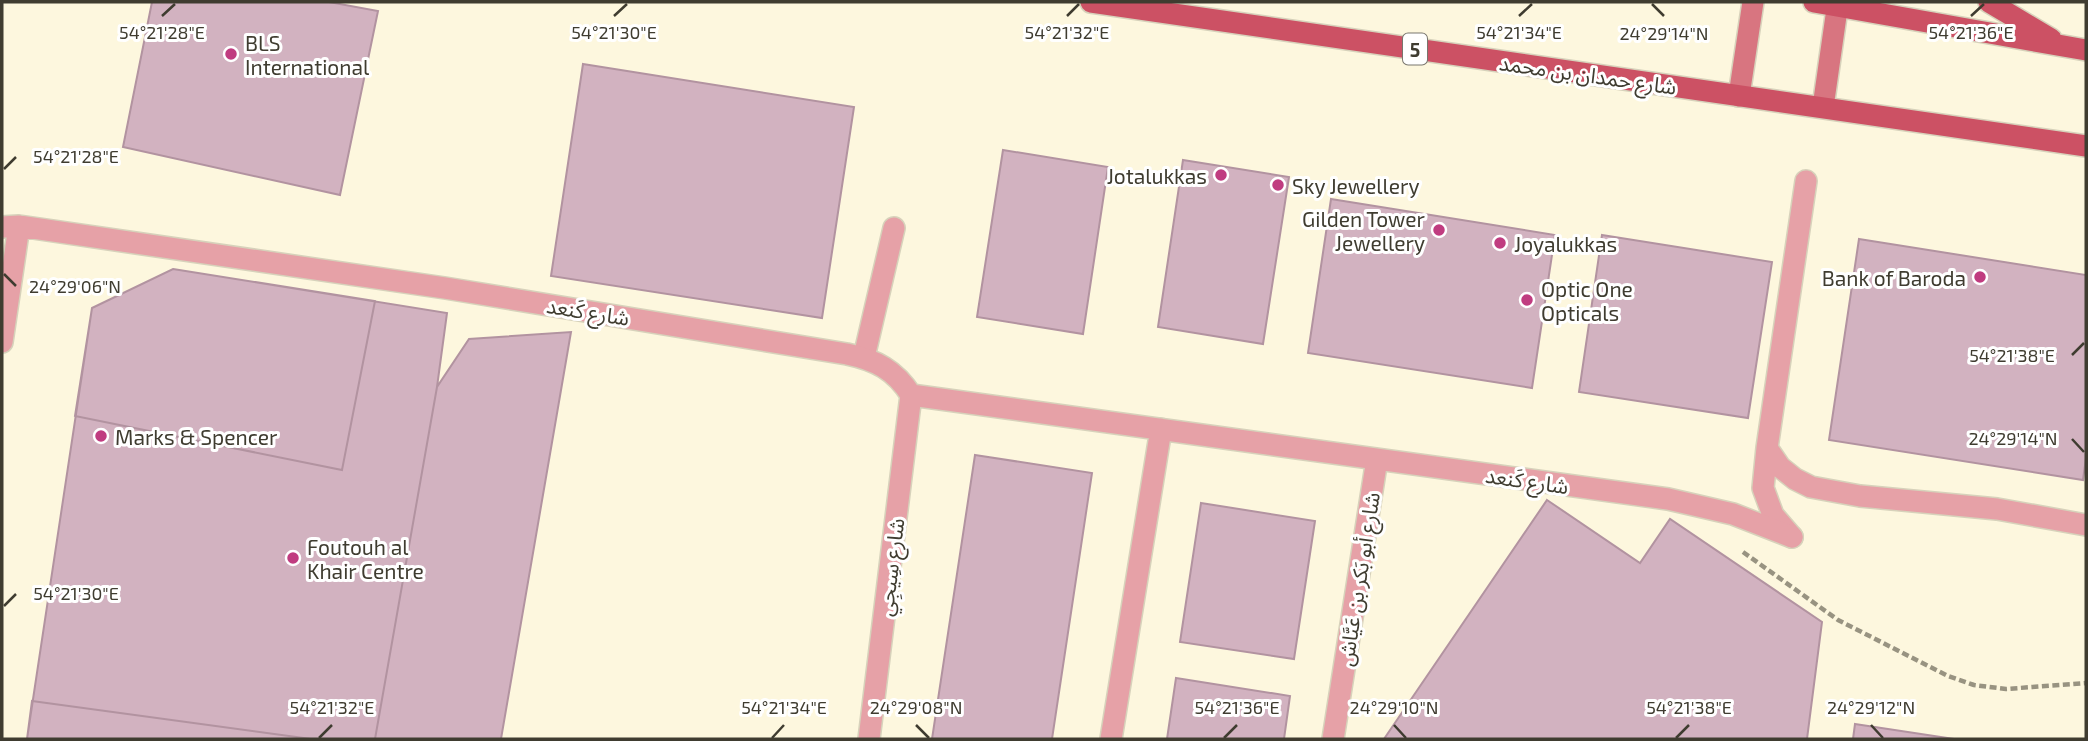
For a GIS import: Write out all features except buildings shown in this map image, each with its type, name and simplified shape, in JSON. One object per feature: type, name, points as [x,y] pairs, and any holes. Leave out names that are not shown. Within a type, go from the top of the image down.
[{"type":"main road","name":"شارع حمدان بن محمد","points":[[1091,2],[2086,146]]},
{"type":"main road","points":[[1814,2],[2086,50]]},
{"type":"main road","points":[[1989,2],[2062,46]]},
{"type":"street","points":[[1739,96],[1753,2]]},
{"type":"street","points":[[1823,107],[1837,4]]},
{"type":"street","name":"شارع كَنعد","points":[[10,226],[445,288],[864,358],[883,366],[901,379],[911,395],[1668,499],[1733,514],[1792,537],[1773,516],[1763,488],[1806,181]]},
{"type":"street","points":[[2,342],[10,226]]},
{"type":"street","points":[[864,358],[894,228]]},
{"type":"street","name":"شارع سِيجِي","points":[[869,739],[911,395]]},
{"type":"street","points":[[1111,739],[1160,429]]},
{"type":"street","points":[[1767,449],[1780,467],[1794,479],[1811,487],[1860,496],[1997,509],[2086,525]]},
{"type":"street","name":"شارع أبو بَكر بن عَيَّاش","points":[[1333,739],[1377,459]]},
{"type":"path","points":[[1736,548],[1839,620],[1948,676],[1974,685],[2006,689],[2086,683]]},
{"type":"place","name":"BLS International","points":[[231,54]]},
{"type":"place","name":"Jotalukkas","points":[[1221,175]]},
{"type":"place","name":"Sky Jewellery","points":[[1278,185]]},
{"type":"place","name":"Gilden Tower Jewellery","points":[[1439,230]]},
{"type":"place","name":"Joyalukkas","points":[[1500,243]]},
{"type":"place","name":"Bank of Baroda","points":[[1980,277]]},
{"type":"place","name":"Optic One Opticals","points":[[1527,300]]},
{"type":"place","name":"Marks & Spencer","points":[[101,436]]},
{"type":"place","name":"Foutouh al Khair Centre","points":[[293,558]]}]
